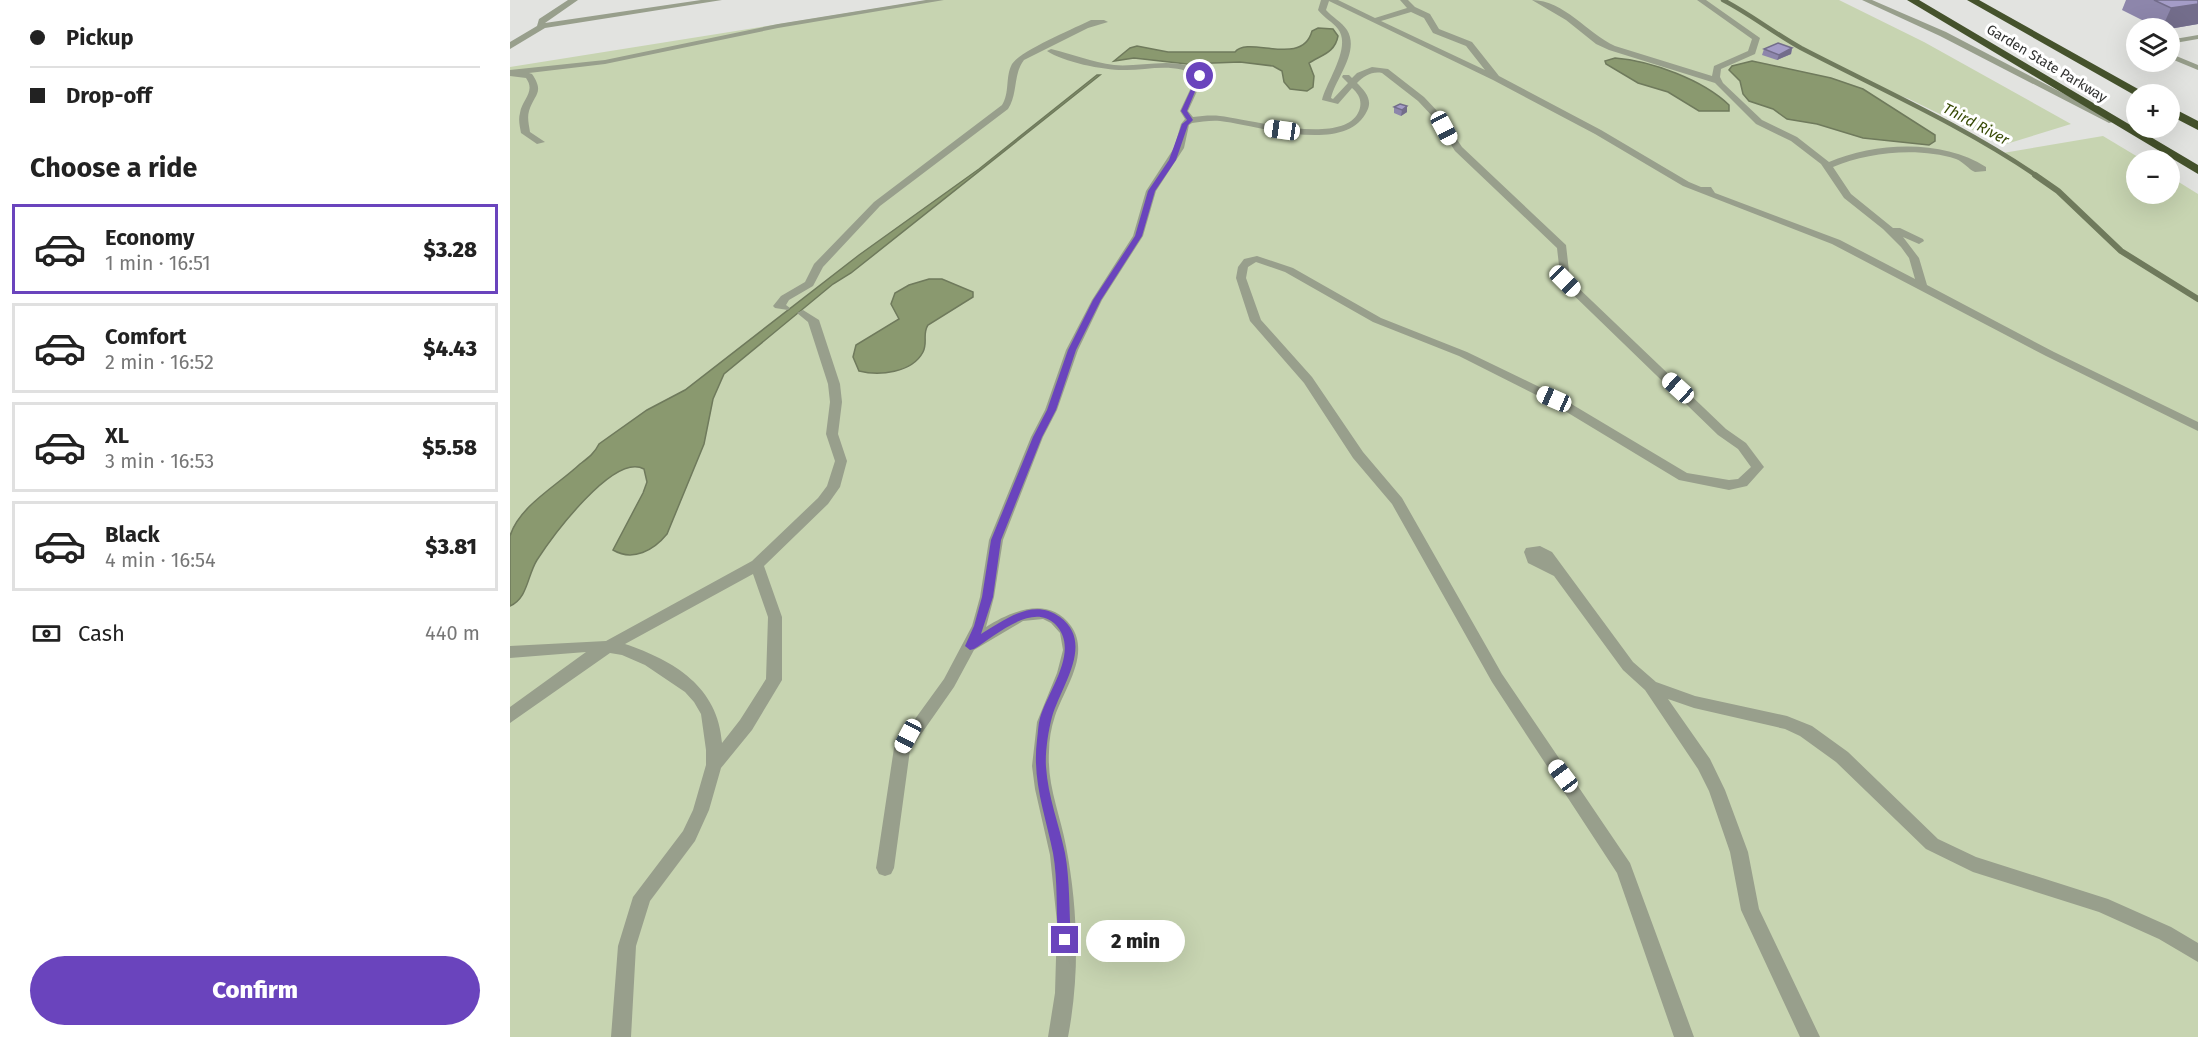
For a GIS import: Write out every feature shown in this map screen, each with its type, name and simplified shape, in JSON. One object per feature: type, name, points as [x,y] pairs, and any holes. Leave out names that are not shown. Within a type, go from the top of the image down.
[{"type":"highway","name":"Garden State Parkway","points":[[1912,0],[2198,170]]},
{"type":"highway","name":"Garden State Parkway","points":[[1972,0],[2126,86]]},
{"type":"highway","points":[[2180,116],[2198,126]]},
{"type":"street","points":[[543,26],[540,24],[542,21],[574,0]]},
{"type":"street","points":[[510,46],[543,26],[718,0]]},
{"type":"lane","points":[[513,73],[605,62],[778,26],[940,0]]},
{"type":"lane","points":[[1325,0],[1322,10],[1329,20],[1342,29],[1347,40],[1339,71],[1326,100],[1337,100],[1352,82],[1364,73],[1381,70],[1421,99],[1437,116],[1458,148],[1562,248],[1565,281],[1722,432],[1742,446],[1758,467],[1742,483],[1729,485],[1684,477],[1554,399],[1463,354],[1377,321],[1289,270],[1257,259],[1248,261],[1243,267],[1241,278],[1256,321],[1308,380],[1358,455],[1397,501],[1497,678],[1624,869],[1684,1037]]},
{"type":"lane","points":[[1332,0],[1496,78],[1598,132],[1686,184],[1700,190],[1708,189],[1710,194],[1704,191]]},
{"type":"lane","points":[[1404,0],[1412,9],[1426,16],[1436,31],[1462,39],[1470,44],[1496,78]]},
{"type":"lane","points":[[1536,0],[1569,18],[1599,42],[1612,48],[1718,81],[1759,122],[1794,139],[1820,157],[1852,201],[1887,227],[1918,241]]},
{"type":"lane","points":[[1701,0],[1733,25],[1756,38],[1756,47],[1752,52],[1717,68],[1718,81]]},
{"type":"lane","points":[[1866,0],[1943,34],[2148,140]]},
{"type":"lane","points":[[1375,20],[1412,9]]},
{"type":"lane","points":[[784,308],[779,306],[782,301],[809,284],[818,266],[877,204],[1005,107],[1011,96],[1016,62],[1043,46],[1088,26]]},
{"type":"lane","points":[[2180,40],[2198,37]]},
{"type":"lane","points":[[1051,51],[1085,62],[1122,68],[1160,66],[1193,70],[1200,76],[1184,111],[1190,120]]},
{"type":"lane","points":[[2180,60],[2198,68]]},
{"type":"lane","points":[[1470,67],[1471,64],[1485,63]]},
{"type":"lane","points":[[885,868],[902,748],[908,736],[934,707],[980,626],[996,540],[1037,437],[1051,410],[1072,350],[1097,300],[1138,236],[1151,191],[1176,154],[1185,124],[1190,120],[1226,119],[1300,133],[1341,129],[1352,124],[1364,113],[1363,94],[1339,71]]},
{"type":"lane","points":[[513,73],[529,76],[535,86],[535,94],[524,117],[526,133],[540,142]]},
{"type":"lane","points":[[1820,157],[1842,158],[1922,152],[1964,159]]},
{"type":"lane","points":[[1827,166],[1842,158]]},
{"type":"lane","points":[[1715,196],[1836,242],[2050,354],[2198,427]]},
{"type":"lane","points":[[1887,227],[1914,258],[1922,286]]},
{"type":"lane","points":[[510,716],[582,663],[678,606],[757,565],[823,501],[839,473],[840,454],[832,434],[836,402],[834,384],[813,320],[803,313]]},
{"type":"lane","points":[[1560,573],[1533,559],[1531,552],[1540,551],[1547,556],[1589,610],[1628,666],[1651,687],[1704,764],[1717,790],[1739,852],[1750,910],[1810,1037]]},
{"type":"lane","points":[[714,765],[746,725],[774,680],[775,617],[757,565]]},
{"type":"lane","points":[[970,646],[1011,621],[1036,612],[1048,614],[1059,622],[1070,638],[1069,660],[1046,718],[1040,765],[1044,795],[1059,854],[1065,916],[1065,1009],[1058,1037]]},
{"type":"lane","points":[[510,652],[612,647],[649,658],[678,677],[705,704],[714,729],[714,765],[701,810],[689,836],[642,897],[627,946],[621,1037]]},
{"type":"lane","points":[[1651,687],[1694,702],[1778,720],[1806,731],[1842,757],[1932,843],[1951,855],[2102,905],[2165,933],[2198,953]]},
{"type":"shaded area","points":[[929,0],[1839,0],[1924,42],[2071,124],[2003,145],[1909,99],[1874,86],[2003,153],[2103,136],[2126,150],[2126,204],[2180,204],[2180,183],[2198,194],[2198,1037],[510,1037],[510,67]]},
{"type":"shaded area","points":[[1318,28],[1333,29],[1338,36],[1331,50],[1309,63],[1314,76],[1313,87],[1307,91],[1290,89],[1284,82],[1282,71],[1273,66],[1240,62],[1187,64],[1134,58],[1114,61],[1130,48],[1137,46],[1168,52],[1235,52],[1251,47],[1298,48],[1306,42],[1312,31]]},
{"type":"shaded area","points":[[1615,58],[1645,63],[1676,73],[1718,96],[1729,105],[1729,111],[1699,111],[1668,92],[1638,83],[1606,64],[1605,61]]},
{"type":"shaded area","points":[[1752,61],[1831,78],[1863,89],[1935,135],[1935,141],[1929,145],[1863,138],[1817,124],[1787,119],[1773,109],[1749,101],[1743,94],[1740,81],[1729,70],[1732,66]]},
{"type":"shaded area","points":[[1097,75],[1100,75],[851,273],[833,284],[724,374],[713,399],[704,444],[667,534],[662,540],[649,549],[635,554],[628,555],[613,550],[647,482],[644,469],[631,467],[617,473],[601,484],[585,500],[556,534],[537,560],[524,592],[510,606],[510,536],[515,525],[530,506],[588,458],[599,444],[647,410],[685,390],[859,255],[979,169]]},
{"type":"shaded area","points":[[929,279],[942,279],[973,292],[973,297],[928,325],[923,352],[911,365],[885,373],[859,371],[853,357],[856,345],[899,319],[891,304],[895,293],[909,285]]},
{"type":"building","points":[[2154,0],[2198,0],[2198,4],[2171,8]]},
{"type":"building","points":[[1778,43],[1792,48],[1779,55],[1764,49]]},
{"type":"building","points":[[1400,104],[1407,106],[1402,110],[1394,107]]},
{"type":"waterway","name":"Third River","points":[[1723,0],[1801,48],[1951,124],[2037,176]]},
{"type":"waterway","name":"Third River","points":[[2035,175],[2058,191],[2121,251],[2198,299]]},
{"type":"route","points":[[1065,940],[1059,854],[1044,795],[1040,765],[1046,718],[1069,660],[1070,638],[1059,622],[1048,614],[1036,612],[1020,616],[994,629],[970,646],[980,626],[996,540],[1037,437],[1051,410],[1072,350],[1097,300],[1130,252],[1138,236],[1151,191],[1179,148],[1185,124],[1190,120],[1186,117],[1185,106],[1200,76]]}]
